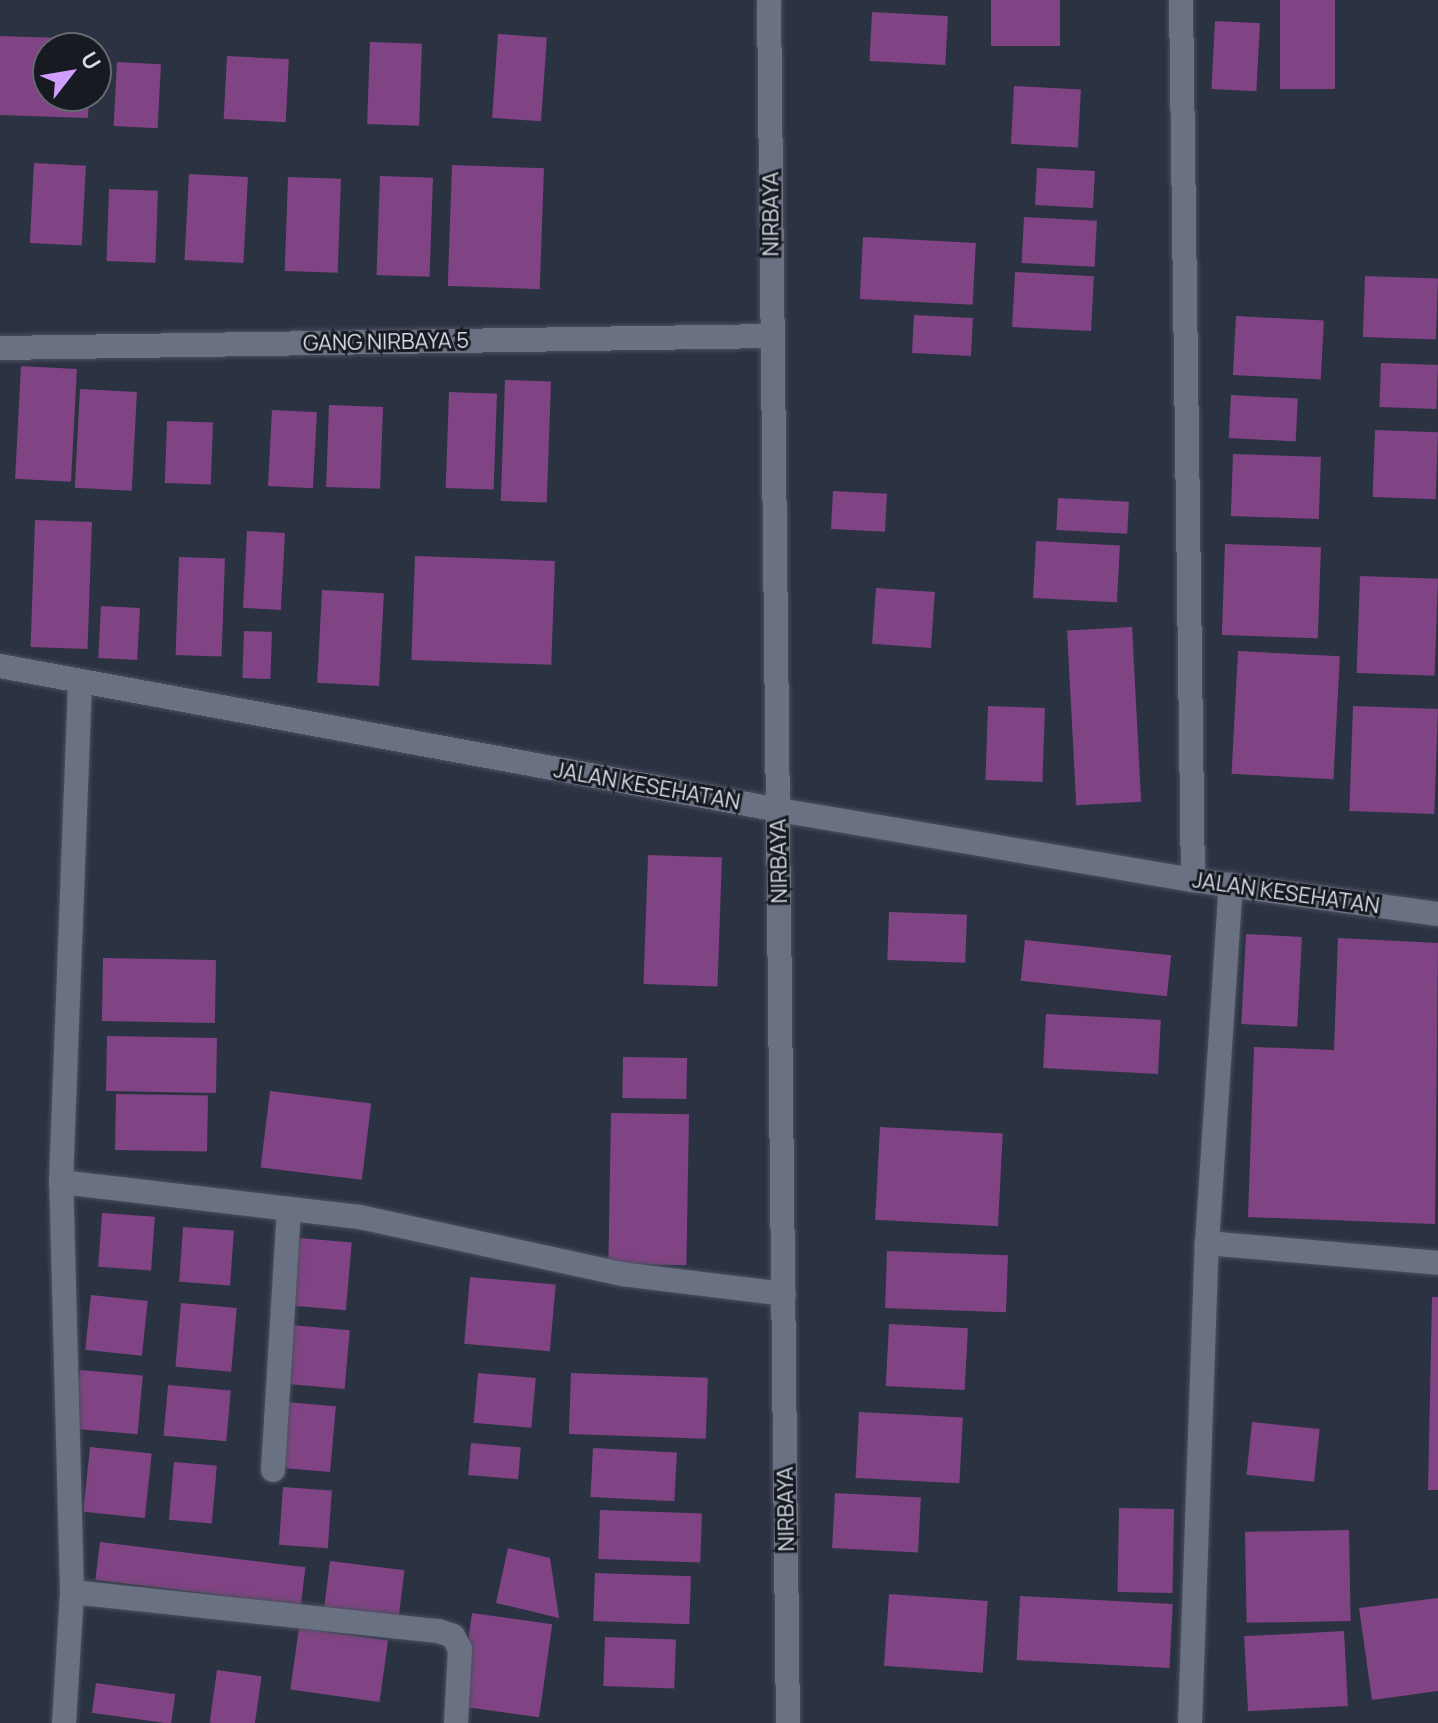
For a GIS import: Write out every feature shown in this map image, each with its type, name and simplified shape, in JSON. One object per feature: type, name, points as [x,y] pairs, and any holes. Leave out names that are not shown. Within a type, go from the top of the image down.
[{"type":"street","name":"NIRBAYA","points":[[769,0],[788,1723]]},
{"type":"street","points":[[1181,0],[1193,880]]},
{"type":"street","name":"GANG NIRBAYA 5","points":[[0,348],[772,336]]},
{"type":"street","name":"JALAN KESEHATAN","points":[[0,666],[779,810],[1193,880],[1438,914]]},
{"type":"street","points":[[64,1723],[72,1592],[61,1182],[80,682]]},
{"type":"street","points":[[1190,1723],[1207,1243],[1231,885]]},
{"type":"street","points":[[61,1182],[360,1217],[622,1274],[784,1294]]},
{"type":"street","points":[[273,1470],[289,1211]]},
{"type":"street","points":[[1207,1243],[1438,1263]]},
{"type":"street","points":[[72,1592],[438,1631],[453,1636],[460,1649],[456,1723]]},
{"type":"building","points":[[991,0],[1060,0],[1060,46],[991,46]]},
{"type":"building","points":[[1280,0],[1335,0],[1335,89],[1280,89]]},
{"type":"building","points":[[872,12],[948,16],[945,65],[869,61]]},
{"type":"building","points":[[1215,21],[1260,23],[1256,91],[1211,89]]},
{"type":"building","points":[[498,34],[547,37],[541,121],[492,118]]},
{"type":"building","points":[[0,36],[32,37],[32,112],[88,112],[88,118],[0,115]]},
{"type":"building","points":[[370,42],[422,44],[419,126],[367,124]]},
{"type":"building","points":[[227,56],[289,59],[286,122],[224,119]]},
{"type":"building","points":[[117,62],[161,64],[158,128],[114,126]]},
{"type":"building","points":[[1014,86],[1081,90],[1078,147],[1011,144]]},
{"type":"building","points":[[34,163],[86,166],[82,246],[30,243]]},
{"type":"building","points":[[452,165],[544,168],[540,289],[448,286]]},
{"type":"building","points":[[1037,168],[1095,171],[1093,208],[1035,205]]},
{"type":"building","points":[[189,174],[248,177],[243,263],[184,260]]},
{"type":"building","points":[[380,176],[433,178],[430,277],[377,275]]},
{"type":"building","points":[[288,177],[341,179],[338,273],[285,271]]},
{"type":"building","points":[[109,189],[158,191],[155,263],[106,261]]},
{"type":"building","points":[[1024,217],[1097,221],[1094,267],[1022,263]]},
{"type":"building","points":[[863,237],[976,243],[973,305],[860,299]]},
{"type":"building","points":[[1015,272],[1094,276],[1091,331],[1012,327]]},
{"type":"building","points":[[1365,276],[1438,279],[1436,340],[1363,337]]},
{"type":"building","points":[[914,315],[973,318],[971,356],[912,353]]},
{"type":"building","points":[[1236,316],[1324,321],[1321,380],[1233,375]]},
{"type":"building","points":[[1381,363],[1438,365],[1436,409],[1379,407]]},
{"type":"building","points":[[21,366],[77,369],[71,482],[15,479]]},
{"type":"building","points":[[505,380],[551,382],[547,503],[501,501]]},
{"type":"building","points":[[80,389],[137,392],[132,491],[75,488]]},
{"type":"building","points":[[449,392],[497,394],[494,490],[446,488]]},
{"type":"building","points":[[1231,395],[1298,399],[1296,441],[1229,438]]},
{"type":"building","points":[[329,405],[383,407],[380,489],[326,487]]},
{"type":"building","points":[[272,410],[317,412],[313,488],[268,486]]},
{"type":"building","points":[[167,421],[213,423],[211,485],[165,483]]},
{"type":"building","points":[[1375,430],[1438,432],[1436,499],[1373,497]]},
{"type":"building","points":[[1233,454],[1321,457],[1319,519],[1231,516]]},
{"type":"building","points":[[833,491],[887,494],[885,532],[831,529]]},
{"type":"building","points":[[1058,498],[1129,502],[1127,534],[1056,530]]},
{"type":"building","points":[[35,520],[92,522],[88,649],[31,647]]},
{"type":"building","points":[[247,531],[285,533],[281,610],[243,608]]},
{"type":"building","points":[[1036,541],[1120,545],[1117,602],[1033,598]]},
{"type":"building","points":[[1225,544],[1321,547],[1318,638],[1222,635]]},
{"type":"building","points":[[415,556],[555,561],[551,665],[411,660]]},
{"type":"building","points":[[179,557],[225,559],[222,657],[176,655]]},
{"type":"building","points":[[1360,576],[1438,579],[1435,676],[1357,673]]},
{"type":"building","points":[[876,588],[935,592],[931,648],[872,644]]},
{"type":"building","points":[[322,590],[384,593],[379,686],[317,683]]},
{"type":"building","points":[[101,606],[140,608],[137,660],[98,658]]},
{"type":"building","points":[[1132,627],[1141,802],[1076,805],[1067,630]]},
{"type":"building","points":[[244,631],[272,632],[270,679],[242,678]]},
{"type":"building","points":[[1238,651],[1340,656],[1333,779],[1232,774]]},
{"type":"building","points":[[988,706],[1045,708],[1042,782],[985,780]]},
{"type":"building","points":[[1353,706],[1438,709],[1434,814],[1349,811]]},
{"type":"building","points":[[648,855],[722,858],[717,987],[643,984]]},
{"type":"building","points":[[889,912],[967,915],[965,963],[887,960]]},
{"type":"building","points":[[1246,934],[1302,937],[1297,1027],[1241,1024]]},
{"type":"building","points":[[1338,938],[1438,943],[1435,1224],[1248,1217],[1254,1047],[1334,1050]]},
{"type":"building","points":[[1025,940],[1171,955],[1167,996],[1021,981]]},
{"type":"building","points":[[103,958],[216,960],[215,1023],[102,1021]]},
{"type":"building","points":[[1046,1014],[1161,1020],[1158,1074],[1043,1068]]},
{"type":"building","points":[[107,1036],[217,1038],[216,1093],[106,1091]]},
{"type":"building","points":[[623,1057],[687,1058],[686,1099],[622,1098]]},
{"type":"building","points":[[270,1091],[371,1103],[362,1180],[261,1167]]},
{"type":"building","points":[[116,1094],[208,1096],[207,1152],[115,1150]]},
{"type":"building","points":[[611,1113],[689,1114],[686,1265],[608,1264]]},
{"type":"building","points":[[880,1127],[1003,1133],[998,1226],[875,1220]]},
{"type":"building","points":[[102,1213],[155,1217],[151,1271],[98,1267]]},
{"type":"building","points":[[183,1227],[234,1231],[230,1285],[179,1282]]},
{"type":"building","points":[[289,1237],[352,1242],[346,1310],[283,1305]]},
{"type":"building","points":[[887,1251],[1008,1255],[1006,1312],[885,1308]]},
{"type":"building","points":[[470,1277],[556,1284],[550,1351],[464,1344]]},
{"type":"building","points":[[91,1295],[148,1301],[142,1356],[85,1350]]},
{"type":"building","points":[[1432,1297],[1438,1297],[1438,1490],[1428,1490]]},
{"type":"building","points":[[181,1303],[237,1308],[231,1372],[175,1367]]},
{"type":"building","points":[[889,1324],[968,1328],[965,1390],[886,1386]]},
{"type":"building","points":[[291,1325],[350,1330],[345,1389],[286,1384]]},
{"type":"building","points":[[80,1370],[143,1375],[138,1434],[75,1429]]},
{"type":"building","points":[[478,1373],[536,1378],[531,1428],[474,1423]]},
{"type":"building","points":[[571,1373],[708,1378],[706,1439],[569,1434]]},
{"type":"building","points":[[168,1385],[231,1390],[226,1441],[164,1436]]},
{"type":"building","points":[[286,1402],[336,1406],[330,1472],[280,1468]]},
{"type":"building","points":[[859,1412],[963,1417],[959,1483],[856,1478]]},
{"type":"building","points":[[1252,1422],[1320,1429],[1314,1482],[1246,1475]]},
{"type":"building","points":[[471,1443],[521,1447],[518,1479],[468,1475]]},
{"type":"building","points":[[90,1447],[152,1453],[145,1518],[83,1512]]},
{"type":"building","points":[[593,1448],[677,1452],[674,1501],[590,1497]]},
{"type":"building","points":[[174,1462],[217,1466],[212,1524],[169,1520]]},
{"type":"building","points":[[283,1487],[332,1490],[328,1548],[279,1545]]},
{"type":"building","points":[[835,1493],[921,1498],[918,1552],[832,1548]]},
{"type":"building","points":[[1119,1508],[1174,1509],[1173,1593],[1118,1592]]},
{"type":"building","points":[[600,1510],[702,1514],[700,1563],[598,1559]]},
{"type":"building","points":[[1349,1530],[1351,1621],[1247,1623],[1245,1532]]},
{"type":"building","points":[[100,1542],[305,1567],[301,1605],[95,1580]]},
{"type":"building","points":[[508,1548],[550,1558],[559,1618],[496,1603]]},
{"type":"building","points":[[330,1561],[404,1570],[398,1622],[324,1613]]},
{"type":"building","points":[[595,1573],[691,1576],[689,1624],[593,1621]]},
{"type":"building","points":[[889,1594],[988,1601],[983,1673],[884,1666]]},
{"type":"building","points":[[1020,1596],[1173,1604],[1169,1668],[1017,1660]]},
{"type":"building","points":[[1438,1598],[1438,1691],[1372,1700],[1359,1608]]},
{"type":"building","points":[[472,1613],[552,1624],[539,1717],[459,1706]]},
{"type":"building","points":[[299,1628],[388,1641],[379,1702],[290,1689]]},
{"type":"building","points":[[1344,1631],[1348,1706],[1248,1711],[1244,1636]]},
{"type":"building","points":[[605,1637],[676,1639],[674,1688],[603,1686]]},
{"type":"building","points":[[217,1670],[262,1676],[255,1723],[210,1722]]},
{"type":"building","points":[[96,1683],[175,1694],[171,1723],[92,1713]]}]
